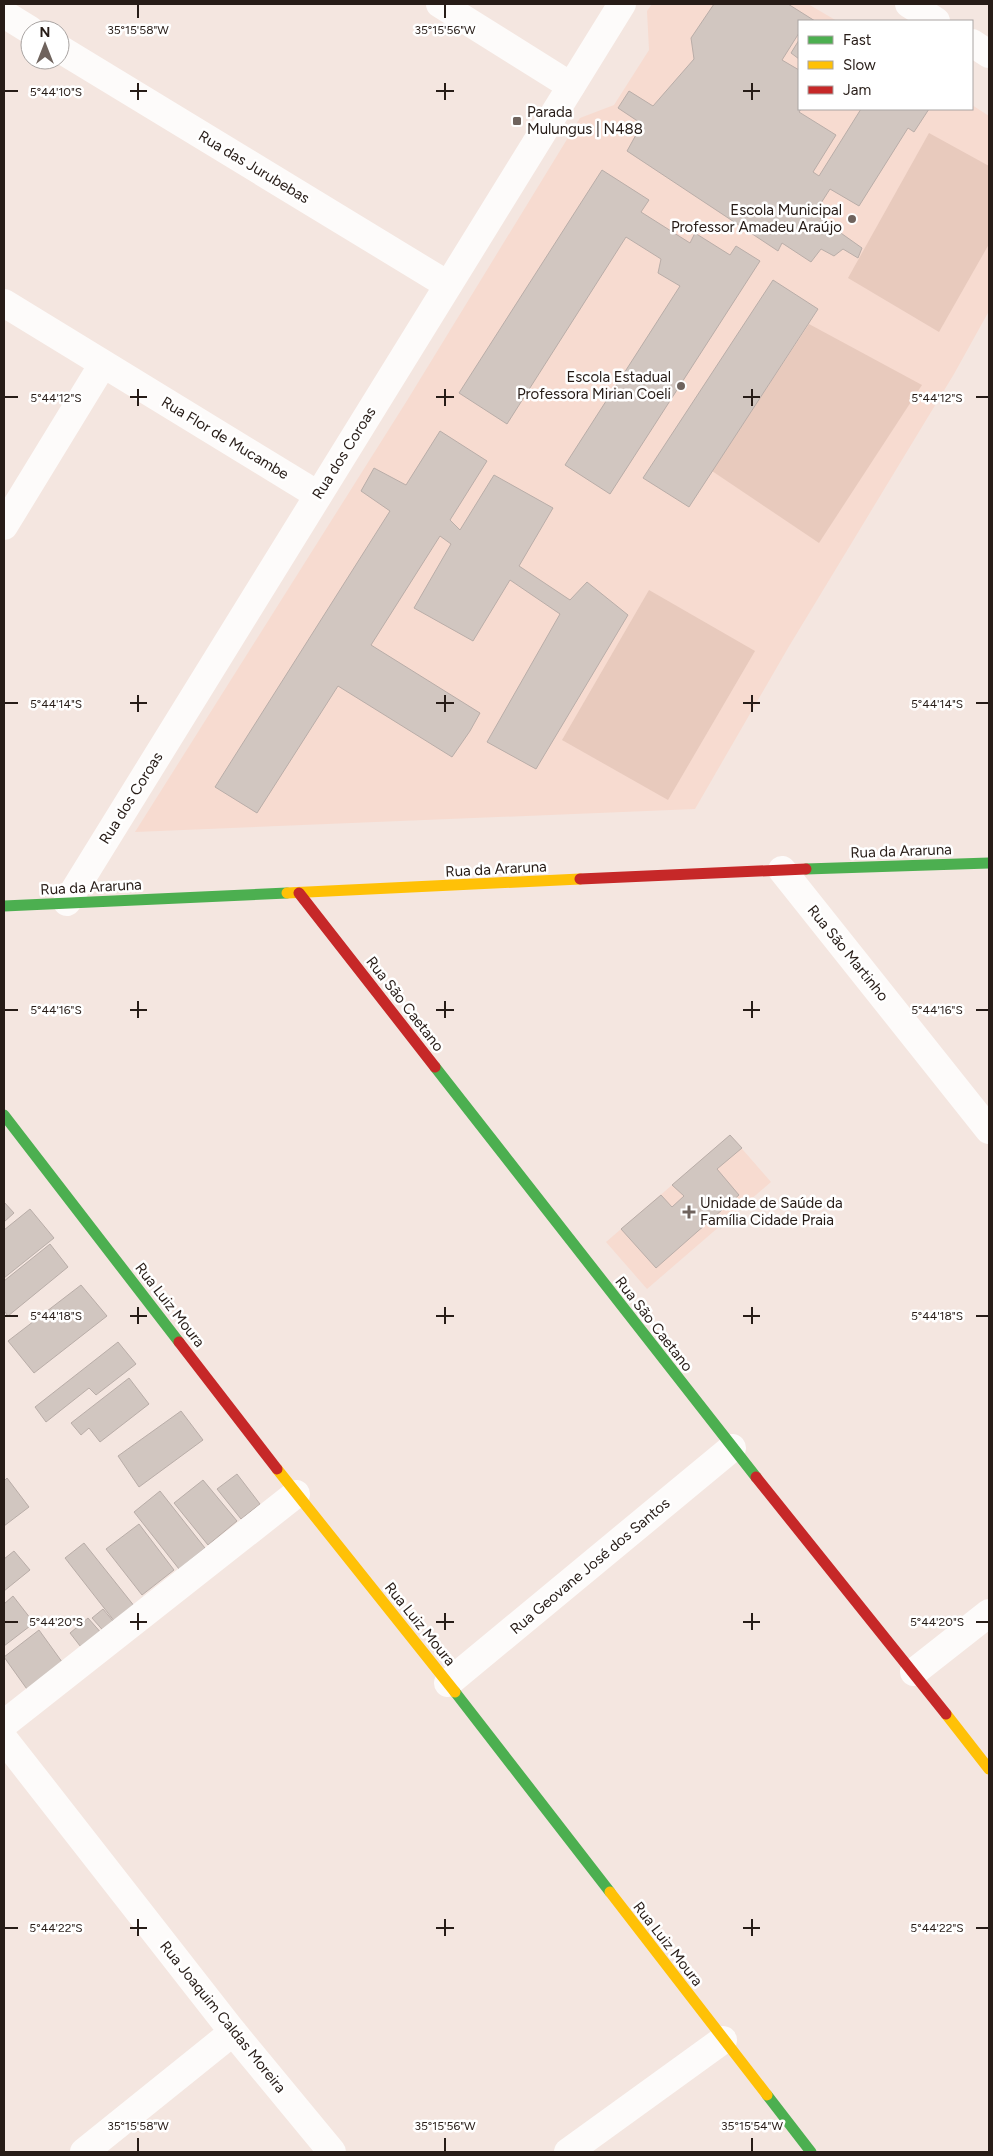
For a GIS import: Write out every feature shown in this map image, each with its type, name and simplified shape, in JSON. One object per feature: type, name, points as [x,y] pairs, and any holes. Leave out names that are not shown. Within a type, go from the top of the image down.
[{"type":"street","points":[[440,4],[571,86]]},
{"type":"street","name":"Rua dos Coroas","points":[[67,902],[622,4]]},
{"type":"street","points":[[908,4],[934,20]]},
{"type":"street","points":[[4,14],[20,24]]},
{"type":"street","points":[[973,44],[989,54]]},
{"type":"street","name":"Rua das Jurubebas","points":[[70,54],[448,285]]},
{"type":"street","name":"Rua Flor de Mucambe","points":[[4,303],[318,495]]},
{"type":"street","points":[[4,526],[103,364]]},
{"type":"street","name":"Rua da Araruna","points":[[4,906],[782,870],[989,863]]},
{"type":"street","name":"Rua São Martinho","points":[[782,870],[989,1130]]},
{"type":"street","name":"Rua São Caetano","points":[[299,893],[732,1448],[914,1672],[989,1769]]},
{"type":"street","name":"Rua Luiz Moura","points":[[4,1115],[296,1494],[448,1683],[811,2152]]},
{"type":"street","name":"Rua Geovane José dos Santos","points":[[448,1683],[732,1448]]},
{"type":"street","points":[[4,1724],[296,1494]]},
{"type":"street","points":[[914,1672],[989,1612]]},
{"type":"street","name":"Rua Joaquim Caldas Moreira","points":[[4,1739],[234,2032],[332,2152]]},
{"type":"street","points":[[84,2152],[234,2032]]},
{"type":"street","points":[[568,2152],[723,2040]]},
{"type":"shaded area","points":[[652,4],[808,4],[835,20],[798,20],[798,110],[973,110],[973,106],[989,116],[989,311],[954,374],[788,648],[695,809],[135,832],[408,399],[580,118],[614,105],[649,50],[647,11]]},
{"type":"shaded area","points":[[929,133],[989,166],[989,244],[939,332],[848,278]]},
{"type":"shaded area","points":[[809,324],[922,385],[819,543],[712,471]]},
{"type":"shaded area","points":[[649,590],[755,651],[668,800],[562,740]]},
{"type":"shaded area","name":"Unidade de Saúde da Família Cidade Praia","points":[[730,1135],[771,1182],[647,1289],[606,1242]]},
{"type":"building","points":[[714,4],[788,4],[813,20],[798,20],[798,35],[782,60],[798,69],[799,112],[836,135],[813,172],[819,176],[860,110],[928,110],[914,132],[908,128],[859,206],[830,189],[814,214],[862,248],[858,258],[843,249],[834,256],[821,249],[811,262],[782,243],[778,251],[627,151],[642,124],[618,108],[629,91],[653,106],[694,59],[691,38]]},
{"type":"building","points":[[798,42],[798,58],[791,53]]},
{"type":"building","points":[[602,170],[649,200],[641,212],[690,243],[695,233],[730,255],[736,246],[760,261],[610,494],[565,465],[680,286],[658,273],[661,259],[626,237],[507,424],[459,393]]},
{"type":"building","points":[[773,280],[818,309],[689,507],[643,478]]},
{"type":"building","points":[[440,431],[487,461],[450,520],[460,530],[494,475],[553,508],[519,566],[570,600],[587,582],[628,615],[536,769],[487,742],[560,614],[510,580],[473,641],[414,608],[451,544],[440,536],[371,645],[480,713],[470,731],[452,757],[338,686],[257,813],[215,787],[390,511],[361,491],[374,468],[406,485]]},
{"type":"building","points":[[730,1135],[742,1148],[717,1169],[739,1195],[656,1268],[621,1229],[661,1195],[672,1207],[684,1196],[672,1185]]},
{"type":"building","points":[[4,1202],[14,1213],[4,1222]]},
{"type":"building","points":[[30,1209],[54,1238],[4,1278],[4,1230]]},
{"type":"building","points":[[50,1244],[68,1267],[8,1316],[4,1311],[4,1281]]},
{"type":"building","points":[[81,1285],[107,1316],[34,1373],[8,1341]]},
{"type":"building","points":[[118,1342],[136,1364],[96,1395],[89,1388],[46,1422],[35,1407]]},
{"type":"building","points":[[129,1378],[149,1404],[100,1442],[89,1428],[81,1435],[71,1423]]},
{"type":"building","points":[[181,1411],[203,1440],[139,1487],[118,1456]]},
{"type":"building","points":[[237,1474],[260,1504],[241,1519],[217,1489]]},
{"type":"building","points":[[7,1478],[29,1507],[4,1526],[4,1481]]},
{"type":"building","points":[[203,1480],[237,1521],[208,1545],[174,1503]]},
{"type":"building","points":[[160,1491],[205,1548],[179,1569],[134,1512]]},
{"type":"building","points":[[139,1524],[174,1570],[142,1595],[106,1549]]},
{"type":"building","points":[[84,1543],[135,1607],[115,1622],[65,1558]]},
{"type":"building","points":[[14,1551],[30,1570],[4,1591],[4,1559]]},
{"type":"building","points":[[13,1596],[34,1623],[4,1646],[4,1604]]},
{"type":"building","points":[[103,1609],[118,1627],[107,1635],[92,1618]]},
{"type":"building","points":[[88,1618],[103,1635],[84,1651],[70,1633]]},
{"type":"building","points":[[39,1630],[65,1666],[29,1692],[4,1657]]},
{"type":"traffic: fast","points":[[806,869],[989,863]]},
{"type":"traffic: fast","points":[[4,906],[287,893]]},
{"type":"traffic: fast","points":[[435,1067],[756,1477]]},
{"type":"traffic: fast","points":[[4,1115],[179,1342]]},
{"type":"traffic: fast","points":[[455,1692],[610,1892]]},
{"type":"traffic: fast","points":[[767,2095],[811,2152]]},
{"type":"traffic: slow","points":[[287,893],[580,879]]},
{"type":"traffic: slow","points":[[277,1469],[455,1692]]},
{"type":"traffic: slow","points":[[946,1714],[989,1769]]},
{"type":"traffic: slow","points":[[610,1892],[767,2095]]},
{"type":"traffic: jam","points":[[580,879],[806,869]]},
{"type":"traffic: jam","points":[[299,893],[435,1067]]},
{"type":"traffic: jam","points":[[179,1342],[277,1469]]},
{"type":"traffic: jam","points":[[756,1477],[946,1714]]},
{"type":"place","name":"Parada Mulungus | N488","points":[[517,121]]},
{"type":"place","name":"Escola Municipal Professor Amadeu Araújo","points":[[852,219]]},
{"type":"place","name":"Escola Estadual Professora Mirian Coeli","points":[[681,386]]},
{"type":"place","name":"Unidade de Saúde da Família Cidade Praia","points":[[689,1212]]}]
